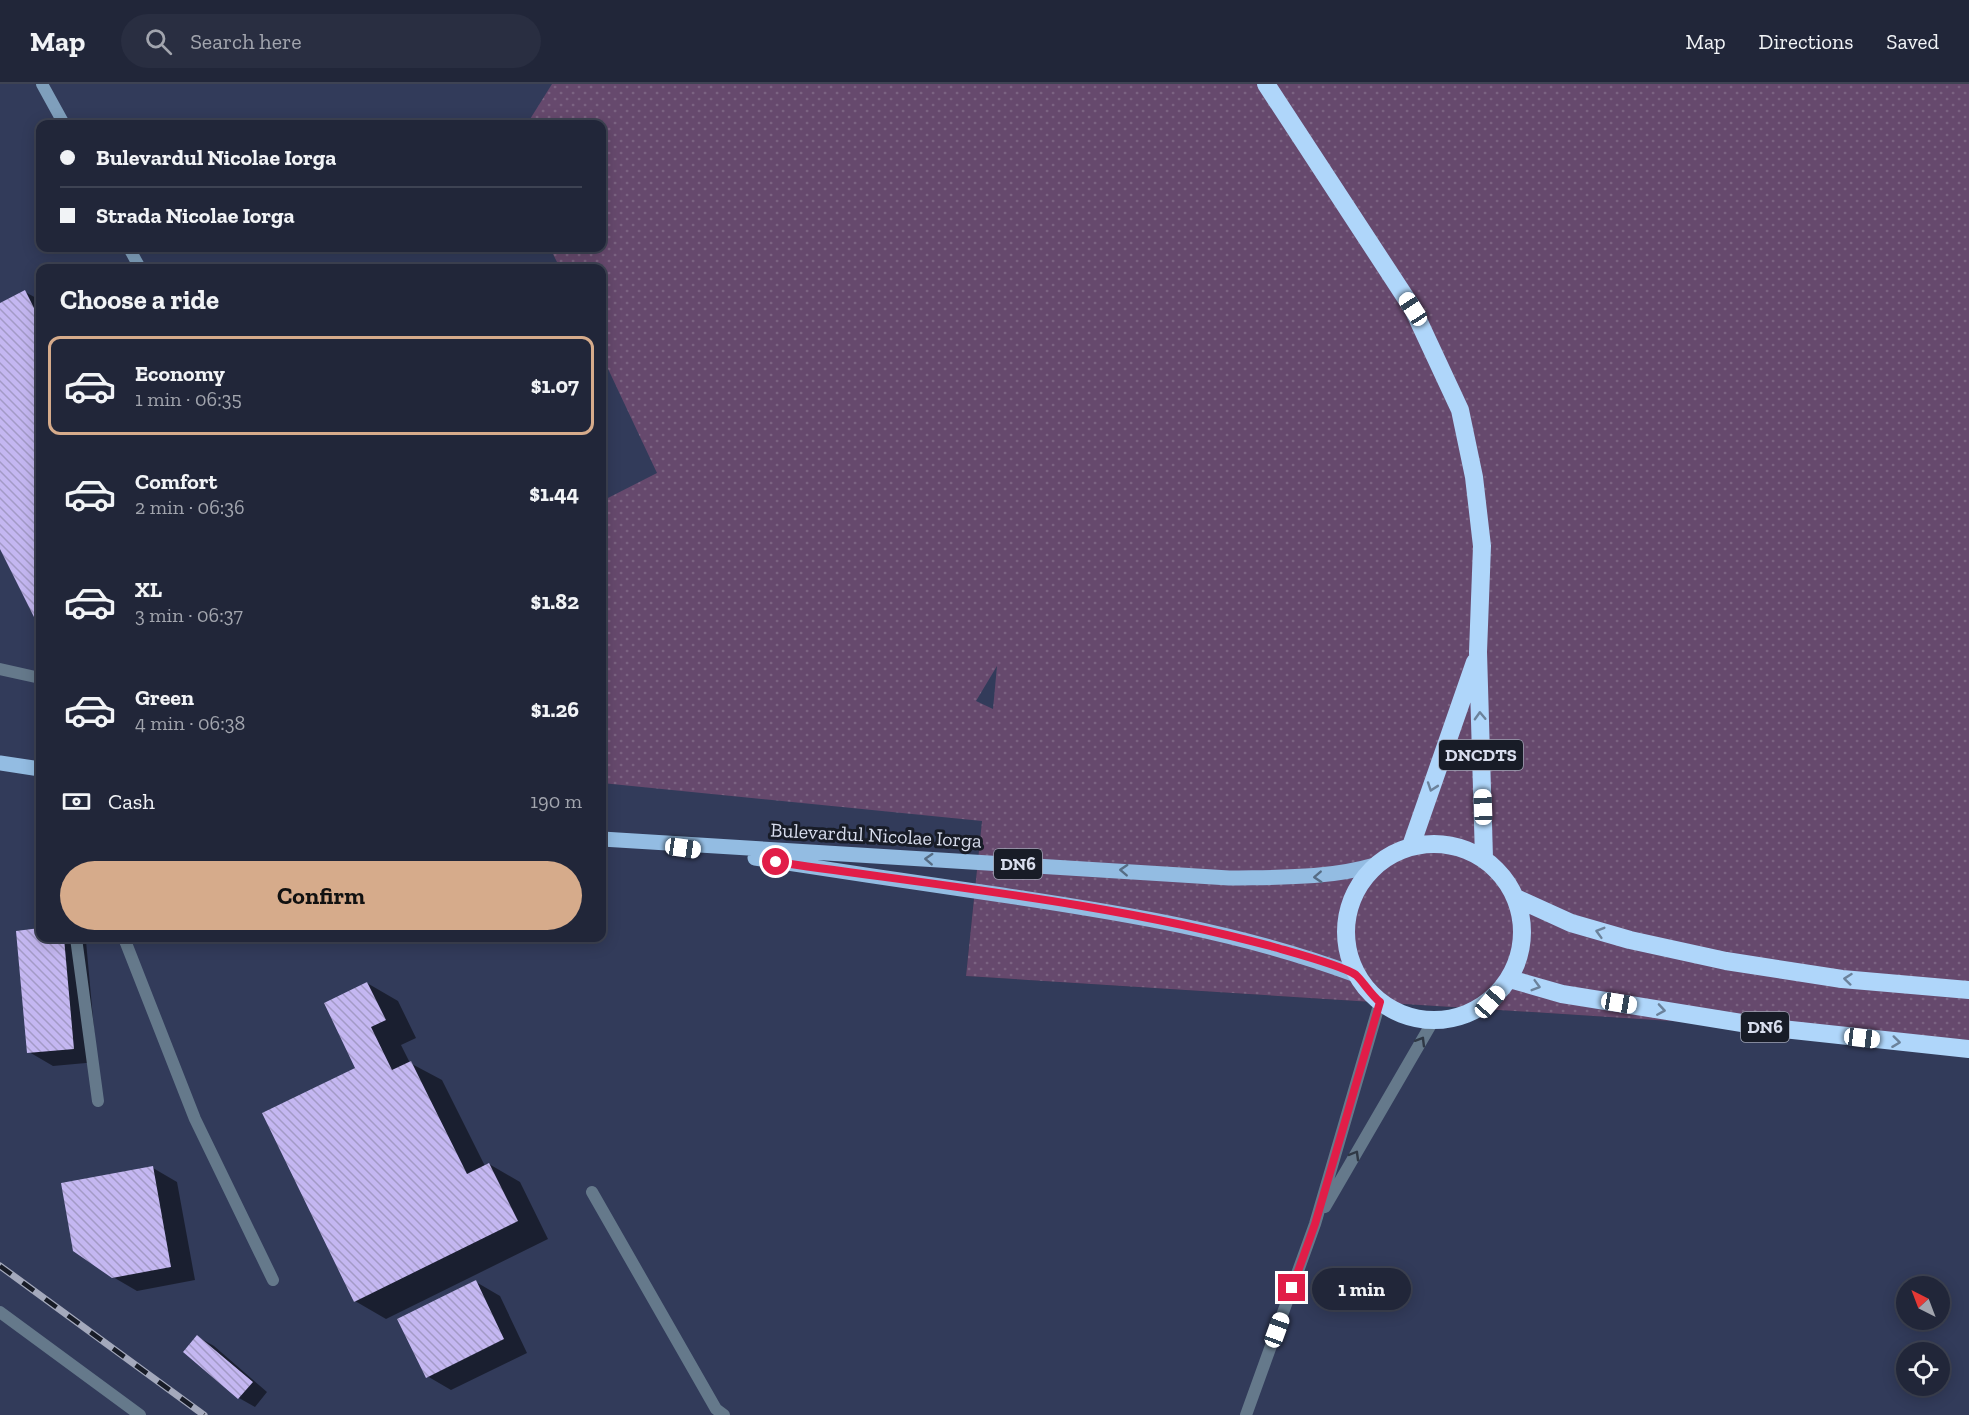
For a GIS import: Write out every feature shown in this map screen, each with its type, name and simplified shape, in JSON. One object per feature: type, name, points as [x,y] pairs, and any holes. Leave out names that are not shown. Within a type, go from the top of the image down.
[{"type":"highway","name":"DNCDTS","points":[[1266,84],[1413,309],[1461,410],[1474,477],[1482,546],[1478,652],[1484,858]]},
{"type":"highway","name":"DNCDTS","points":[[1411,846],[1478,652]]},
{"type":"highway","name":"DN6","points":[[1437,843],[1461,847],[1484,858],[1503,876],[1516,898],[1523,925],[1521,953],[1510,979],[1490,1002],[1463,1017],[1433,1021],[1405,1016],[1380,1002],[1366,990],[1356,975],[1347,947],[1346,917],[1357,889],[1375,866],[1411,846],[1437,843]]},
{"type":"highway","points":[[1516,898],[1580,926],[1630,940],[1726,961],[1842,979],[1969,990]]},
{"type":"highway","name":"DN6","points":[[1510,979],[1562,994],[1773,1028],[1969,1048]]},
{"type":"main road","points":[[0,763],[36,768]]},
{"type":"main road","name":"Bulevardul Nicolae Iorga","points":[[606,840],[1229,878],[1318,877],[1342,875],[1375,866]]},
{"type":"main road","name":"Bulevardul Nicolae Iorga","points":[[660,844],[1078,906],[1231,935],[1356,975]]},
{"type":"street","points":[[42,84],[62,120]]},
{"type":"street","points":[[0,669],[36,677]]},
{"type":"street","points":[[77,942],[98,1101]]},
{"type":"street","points":[[126,942],[195,1119],[273,1280]]},
{"type":"street","points":[[1246,1415],[1315,1224],[1380,1002]]},
{"type":"street","points":[[1315,1224],[1433,1021]]},
{"type":"street","points":[[592,1192],[716,1409],[724,1415]]},
{"type":"street","points":[[0,1312],[140,1415]]},
{"type":"shaded area","points":[[0,84],[704,84],[1001,637],[966,976],[1969,1040],[1969,1415],[0,1415]]},
{"type":"shaded area","points":[[552,84],[1969,84],[1969,1040],[966,976],[982,821],[606,783],[606,499],[657,473],[606,365],[606,264],[558,264],[552,252],[606,252],[606,120],[530,120]],"holes":[[[997,666],[993,709],[976,701]]]},
{"type":"building","points":[[25,290],[36,312],[36,621],[0,549],[0,303]]},
{"type":"building","points":[[36,928],[36,942],[64,942],[74,1049],[27,1053],[16,931]]},
{"type":"building","points":[[367,982],[386,1020],[371,1027],[392,1070],[411,1061],[467,1174],[489,1163],[518,1221],[354,1302],[262,1113],[355,1068],[324,1003]]},
{"type":"building","points":[[153,1166],[171,1267],[112,1278],[73,1251],[61,1183]]},
{"type":"building","points":[[476,1280],[504,1339],[426,1378],[397,1319]]},
{"type":"building","points":[[197,1335],[253,1382],[238,1399],[183,1352]]},
{"type":"railway","points":[[0,1266],[204,1415]]},
{"type":"route","points":[[776,862],[1078,906],[1231,935],[1306,957],[1356,975],[1366,990],[1380,1002],[1315,1224],[1292,1288]]}]
